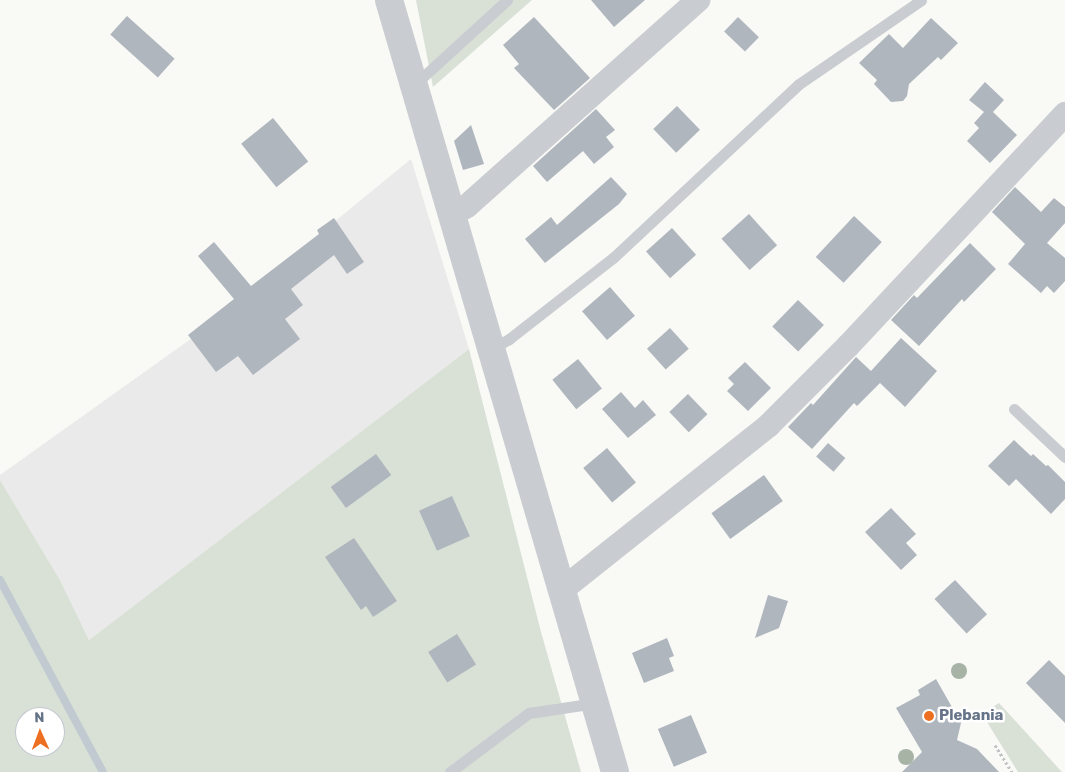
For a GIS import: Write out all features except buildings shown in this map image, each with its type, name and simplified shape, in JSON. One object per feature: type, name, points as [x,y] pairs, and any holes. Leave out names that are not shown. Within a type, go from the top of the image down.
[{"type":"street","points":[[389,0],[563,589],[615,772]]},
{"type":"street","points":[[451,215],[467,206],[698,0]]},
{"type":"street","points":[[563,589],[769,425],[848,346],[1065,114]]},
{"type":"lane","points":[[414,85],[507,0]]},
{"type":"lane","points":[[491,349],[509,339],[614,257],[798,84],[921,0]]},
{"type":"lane","points":[[1014,409],[1065,457]]},
{"type":"lane","points":[[450,772],[529,713],[595,703]]},
{"type":"path","points":[[995,745],[1012,772]]},
{"type":"shaded area","points":[[416,0],[532,0],[433,87]]},
{"type":"shaded area","points":[[411,159],[469,349],[89,640],[60,580],[0,480],[0,475],[195,336]]},
{"type":"shaded area","points":[[469,349],[541,632],[581,772],[0,772],[0,480],[60,580],[89,640]]},
{"type":"shaded area","points":[[999,703],[1062,772],[1018,772],[982,714]]},
{"type":"waterway","points":[[0,580],[103,772]]},
{"type":"place","name":"Plebania","points":[[929,716]]}]
